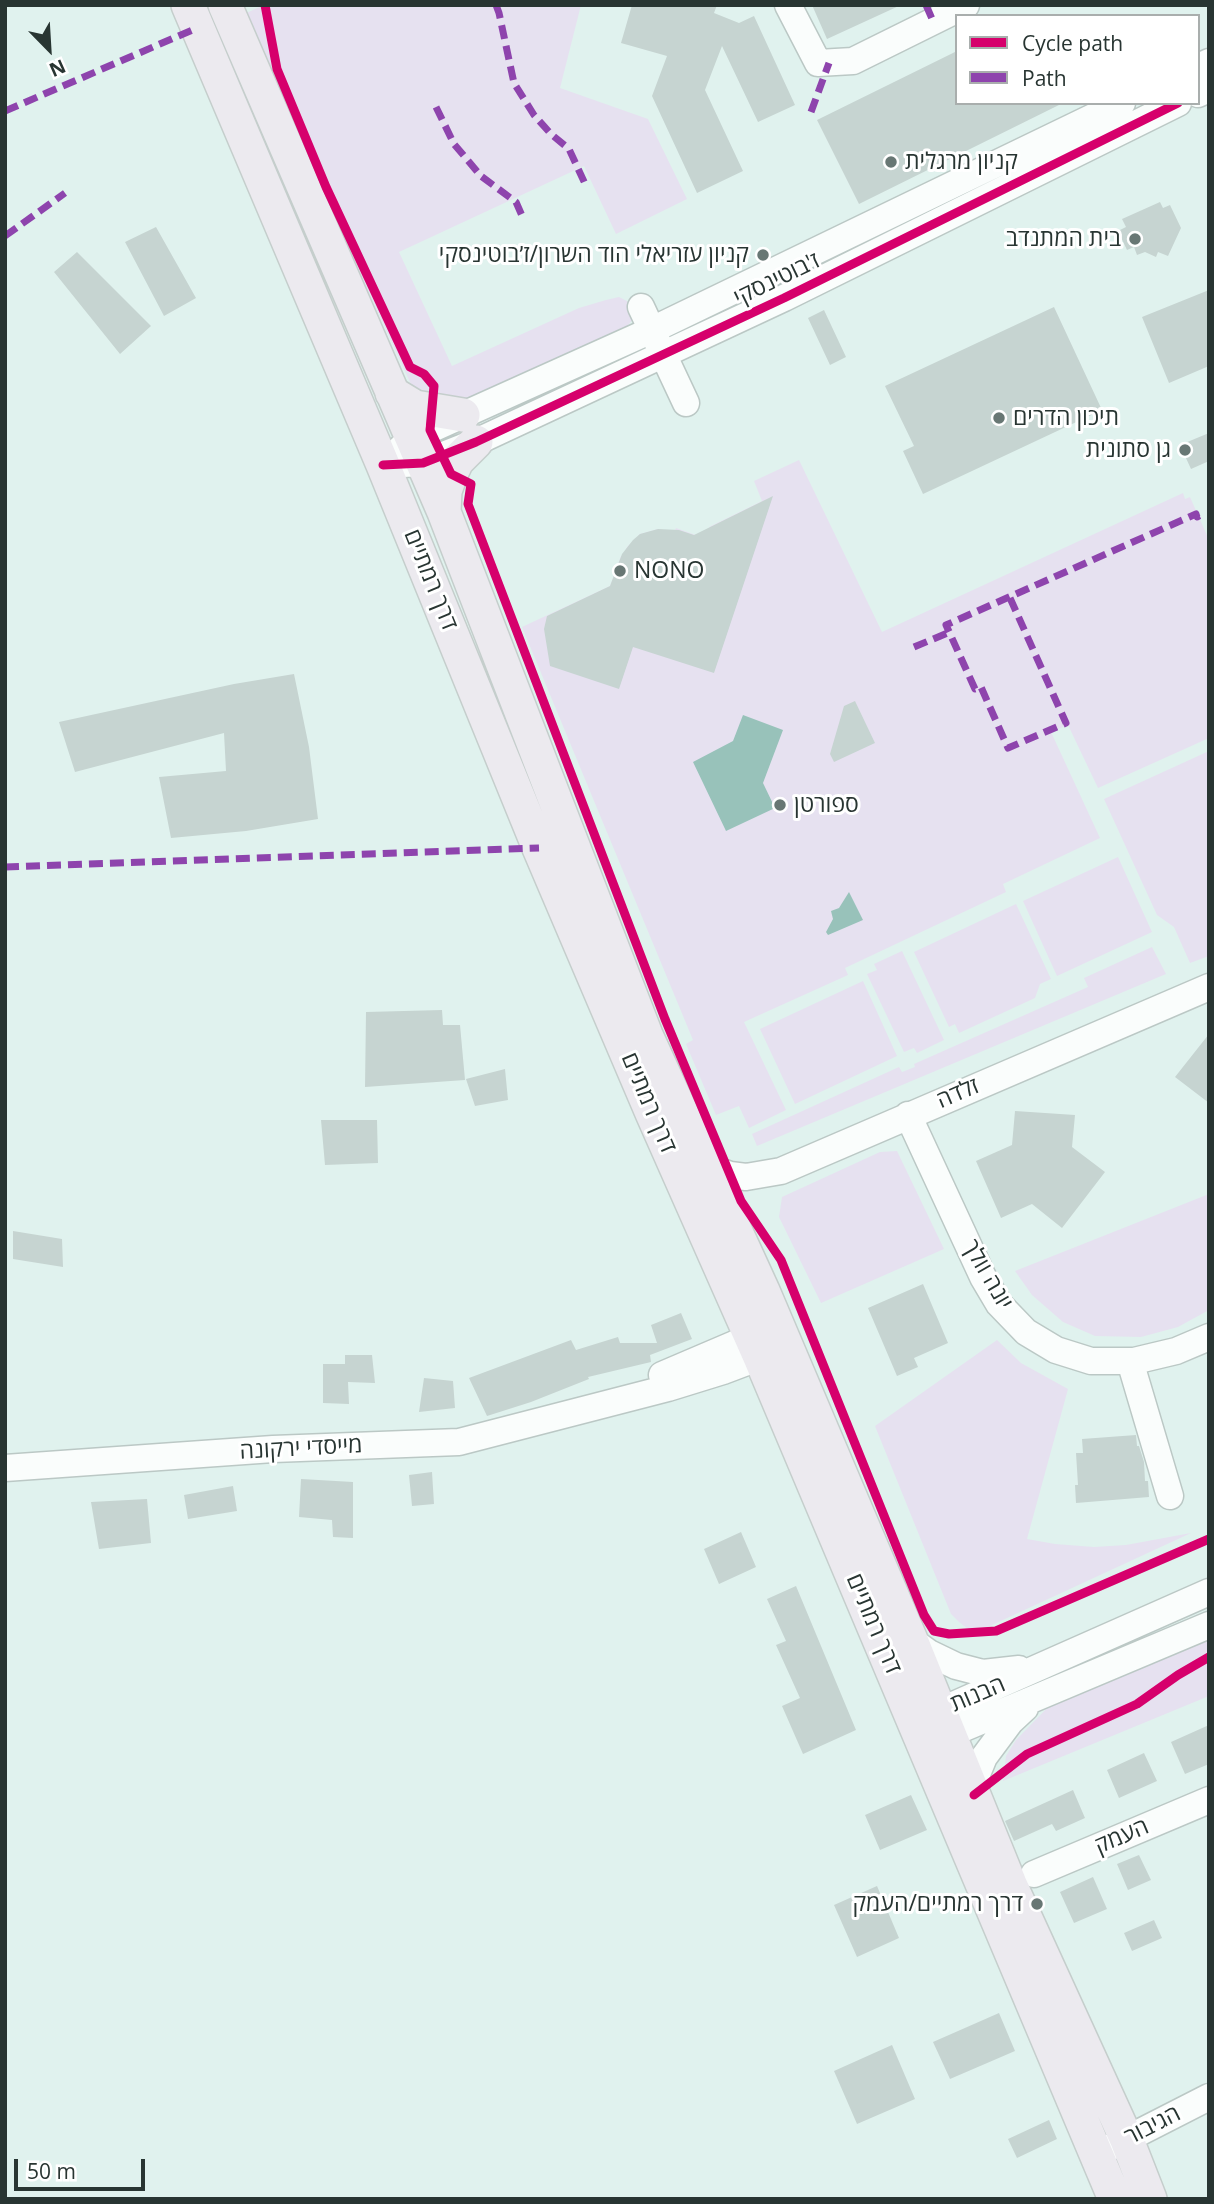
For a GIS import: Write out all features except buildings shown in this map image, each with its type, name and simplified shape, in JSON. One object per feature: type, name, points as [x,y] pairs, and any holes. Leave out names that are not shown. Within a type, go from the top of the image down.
[{"type":"main road","name":"דרך רמתיים","points":[[188,5],[383,465],[539,848],[652,1113],[911,1640],[936,1726],[974,1794],[1010,1884],[1150,2199]]},
{"type":"main road","name":"דרך רמתיים","points":[[225,5],[444,512],[646,1035],[705,1166],[764,1342],[936,1726],[1115,2199]]},
{"type":"main road","points":[[392,393],[415,407],[469,428],[450,474],[445,491],[444,512]]},
{"type":"street","points":[[788,5],[818,63],[853,61],[929,13],[966,5]]},
{"type":"street","name":"ז'בוטינסקי","points":[[469,428],[646,318],[1118,105]]},
{"type":"street","name":"ז'בוטינסקי","points":[[383,465],[469,428],[663,356],[1174,105]]},
{"type":"street","points":[[646,318],[686,403],[684,374],[695,341]]},
{"type":"street","name":"זלדה","points":[[705,1166],[730,1175],[746,1177],[781,1171],[1209,987]]},
{"type":"street","name":"יונה וולך","points":[[908,1115],[983,1277],[999,1304],[1026,1332],[1056,1350],[1091,1361],[1130,1361],[1176,1351],[1209,1337]]},
{"type":"street","name":"מייסדי ירקונה","points":[[5,1468],[273,1450],[459,1442],[593,1406],[764,1342]]},
{"type":"street","points":[[1130,1361],[1170,1496]]},
{"type":"street","name":"הבנות","points":[[936,1726],[1045,1666],[1209,1592]]},
{"type":"street","name":"הבנות","points":[[936,1726],[1038,1697],[1209,1625]]},
{"type":"street","name":"הבנות","points":[[911,1640],[929,1654],[956,1666],[983,1673],[1045,1666]]},
{"type":"street","name":"הבנות","points":[[974,1794],[977,1774],[990,1747],[1010,1722],[1038,1697]]},
{"type":"street","name":"העמק","points":[[1034,1874],[1209,1800]]},
{"type":"street","name":"הגיבור","points":[[1097,2154],[1209,2097]]},
{"type":"shaded area","points":[[264,5],[581,5],[560,88],[648,119],[687,199],[616,234],[584,166],[399,252],[452,366],[579,308],[606,300],[619,297],[627,301],[634,318],[629,324],[618,334],[460,403],[415,393],[242,15]]},
{"type":"shaded area","name":"ספורטן","points":[[799,460],[882,632],[1183,493],[1185,499],[1190,497],[1209,540],[1209,738],[1098,788],[1068,725],[1051,732],[1100,838],[1003,884],[1006,892],[845,968],[848,975],[744,1022],[786,1110],[749,1128],[739,1106],[716,1115],[686,1044],[693,1040],[522,627],[610,586],[621,556],[624,556],[627,547],[640,534],[658,529],[674,532],[676,528],[704,538],[712,533],[709,527],[762,501],[754,481]]},
{"type":"shaded area","points":[[743,715],[783,730],[763,783],[775,808],[726,831],[693,762],[733,741]]},
{"type":"shaded area","points":[[1209,751],[1209,956],[1190,963],[1174,927],[1157,915],[1104,799]]},
{"type":"shaded area","points":[[1118,857],[1152,932],[1057,976],[1023,901]]},
{"type":"shaded area","points":[[849,892],[863,920],[828,935],[826,932],[833,919],[831,911],[839,908]]},
{"type":"shaded area","points":[[1016,904],[1051,979],[1040,984],[1035,998],[959,1033],[955,1024],[949,1027],[914,952]]},
{"type":"shaded area","points":[[1152,947],[1166,974],[757,1146],[752,1134],[899,1067],[902,1072],[915,1067],[914,1064],[1088,987],[1084,978]]},
{"type":"shaded area","points":[[902,951],[944,1040],[917,1053],[914,1048],[904,1052],[867,974],[877,970],[874,964]]},
{"type":"shaded area","points":[[863,981],[897,1056],[795,1104],[760,1029]]},
{"type":"shaded area","points":[[897,1151],[944,1249],[821,1303],[779,1217],[782,1197],[880,1152]]},
{"type":"shaded area","points":[[1209,1194],[1209,1310],[1178,1327],[1141,1337],[1095,1336],[1063,1322],[1032,1295],[1015,1271]]},
{"type":"shaded area","points":[[997,1340],[1021,1363],[1068,1389],[1027,1539],[1094,1547],[1126,1545],[1191,1533],[972,1632],[951,1614],[875,1426]]},
{"type":"shaded area","points":[[1209,1638],[1209,1696],[1003,1781],[1006,1756],[1016,1740],[1051,1704]]},
{"type":"marked path","points":[[496,5],[514,83],[534,115],[569,149],[587,188]]},
{"type":"marked path","points":[[926,5],[933,21]]},
{"type":"marked path","points":[[5,111],[197,28]]},
{"type":"marked path","points":[[811,112],[829,63]]},
{"type":"marked path","points":[[436,107],[454,144],[481,176],[516,202],[523,218]]},
{"type":"marked path","points":[[5,236],[65,193]]},
{"type":"marked path","points":[[1010,598],[1066,723],[1008,748],[981,687],[975,689],[946,625],[1196,514],[1197,517],[1203,514]]},
{"type":"marked path","points":[[914,647],[950,632]]},
{"type":"marked path","points":[[5,867],[539,848]]},
{"type":"cycle path","points":[[265,5],[277,69],[326,187],[410,367],[424,374],[434,386],[430,430],[451,474],[471,484],[468,504],[665,1019],[741,1201],[781,1260],[924,1615],[934,1631],[949,1634],[996,1631],[1209,1539]]},
{"type":"cycle path","points":[[383,465],[423,463],[476,442],[784,298],[1174,105]]},
{"type":"cycle path","points":[[974,1795],[1027,1754],[1137,1704],[1209,1657]]},
{"type":"place","name":"קניון מרגלית","points":[[891,162]]},
{"type":"place","name":"בית המתנדב","points":[[1135,239]]},
{"type":"place","name":"קניון עזריאלי הוד השרון/ז׳בוטינסקי","points":[[763,255]]},
{"type":"place","name":"תיכון הדרים","points":[[999,418]]},
{"type":"place","name":"גן סתונית","points":[[1185,450]]},
{"type":"place","name":"NONO","points":[[620,571]]},
{"type":"place","name":"ספורטן","points":[[780,805]]},
{"type":"place","name":"דרך רמתיים/העמק","points":[[1037,1904]]}]
